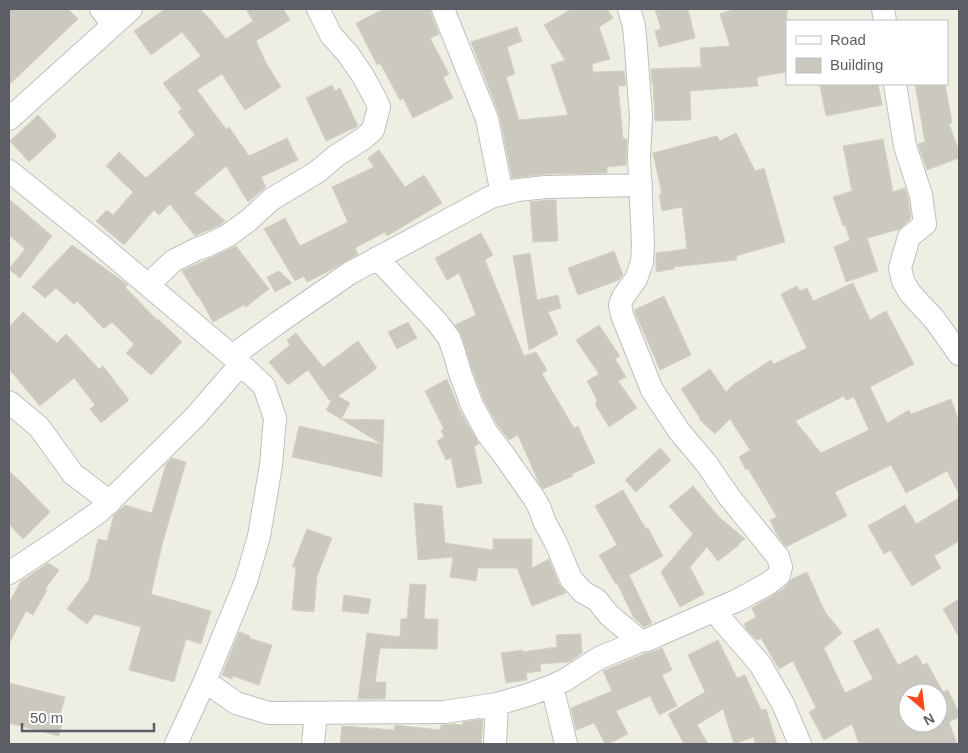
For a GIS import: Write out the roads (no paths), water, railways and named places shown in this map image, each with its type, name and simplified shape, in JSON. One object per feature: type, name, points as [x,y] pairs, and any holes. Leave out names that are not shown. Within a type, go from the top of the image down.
[{"type":"street","points":[[9,119],[107,17],[131,9]]},
{"type":"street","points":[[148,285],[173,261],[227,236],[249,220],[272,199],[317,172],[373,130],[379,107],[375,98],[348,54],[331,34],[318,9]]},
{"type":"street","points":[[443,9],[487,119],[502,194]]},
{"type":"street","points":[[205,681],[236,703],[269,713],[444,712],[497,704],[552,686],[599,658],[640,641],[647,640],[738,600],[769,583],[779,574],[781,567],[778,557],[679,431],[652,390],[622,315],[620,305],[623,297],[636,279],[642,262],[643,243],[639,157],[641,117],[634,26],[629,9]]},
{"type":"street","points":[[895,85],[906,146],[921,196],[925,224],[909,237],[900,268],[903,281],[910,293],[936,320],[959,354]]},
{"type":"street","points":[[9,171],[97,242],[236,360],[264,386],[275,418],[272,465],[259,536],[246,582],[205,681],[176,744]]},
{"type":"street","points":[[9,573],[99,512],[194,418],[236,360],[279,322],[350,273],[491,197],[518,190],[546,187],[640,185]]},
{"type":"street","points":[[377,258],[437,322],[449,338],[472,405],[487,433],[534,498],[571,579],[583,592],[597,600],[609,615],[640,641]]},
{"type":"street","points":[[9,402],[38,427],[73,474],[110,502]]},
{"type":"street","points":[[714,611],[760,664],[782,704],[800,744]]},
{"type":"street","points":[[552,686],[566,744]]},
{"type":"street","points":[[495,744],[497,704]]},
{"type":"street","points":[[313,744],[316,714]]}]
